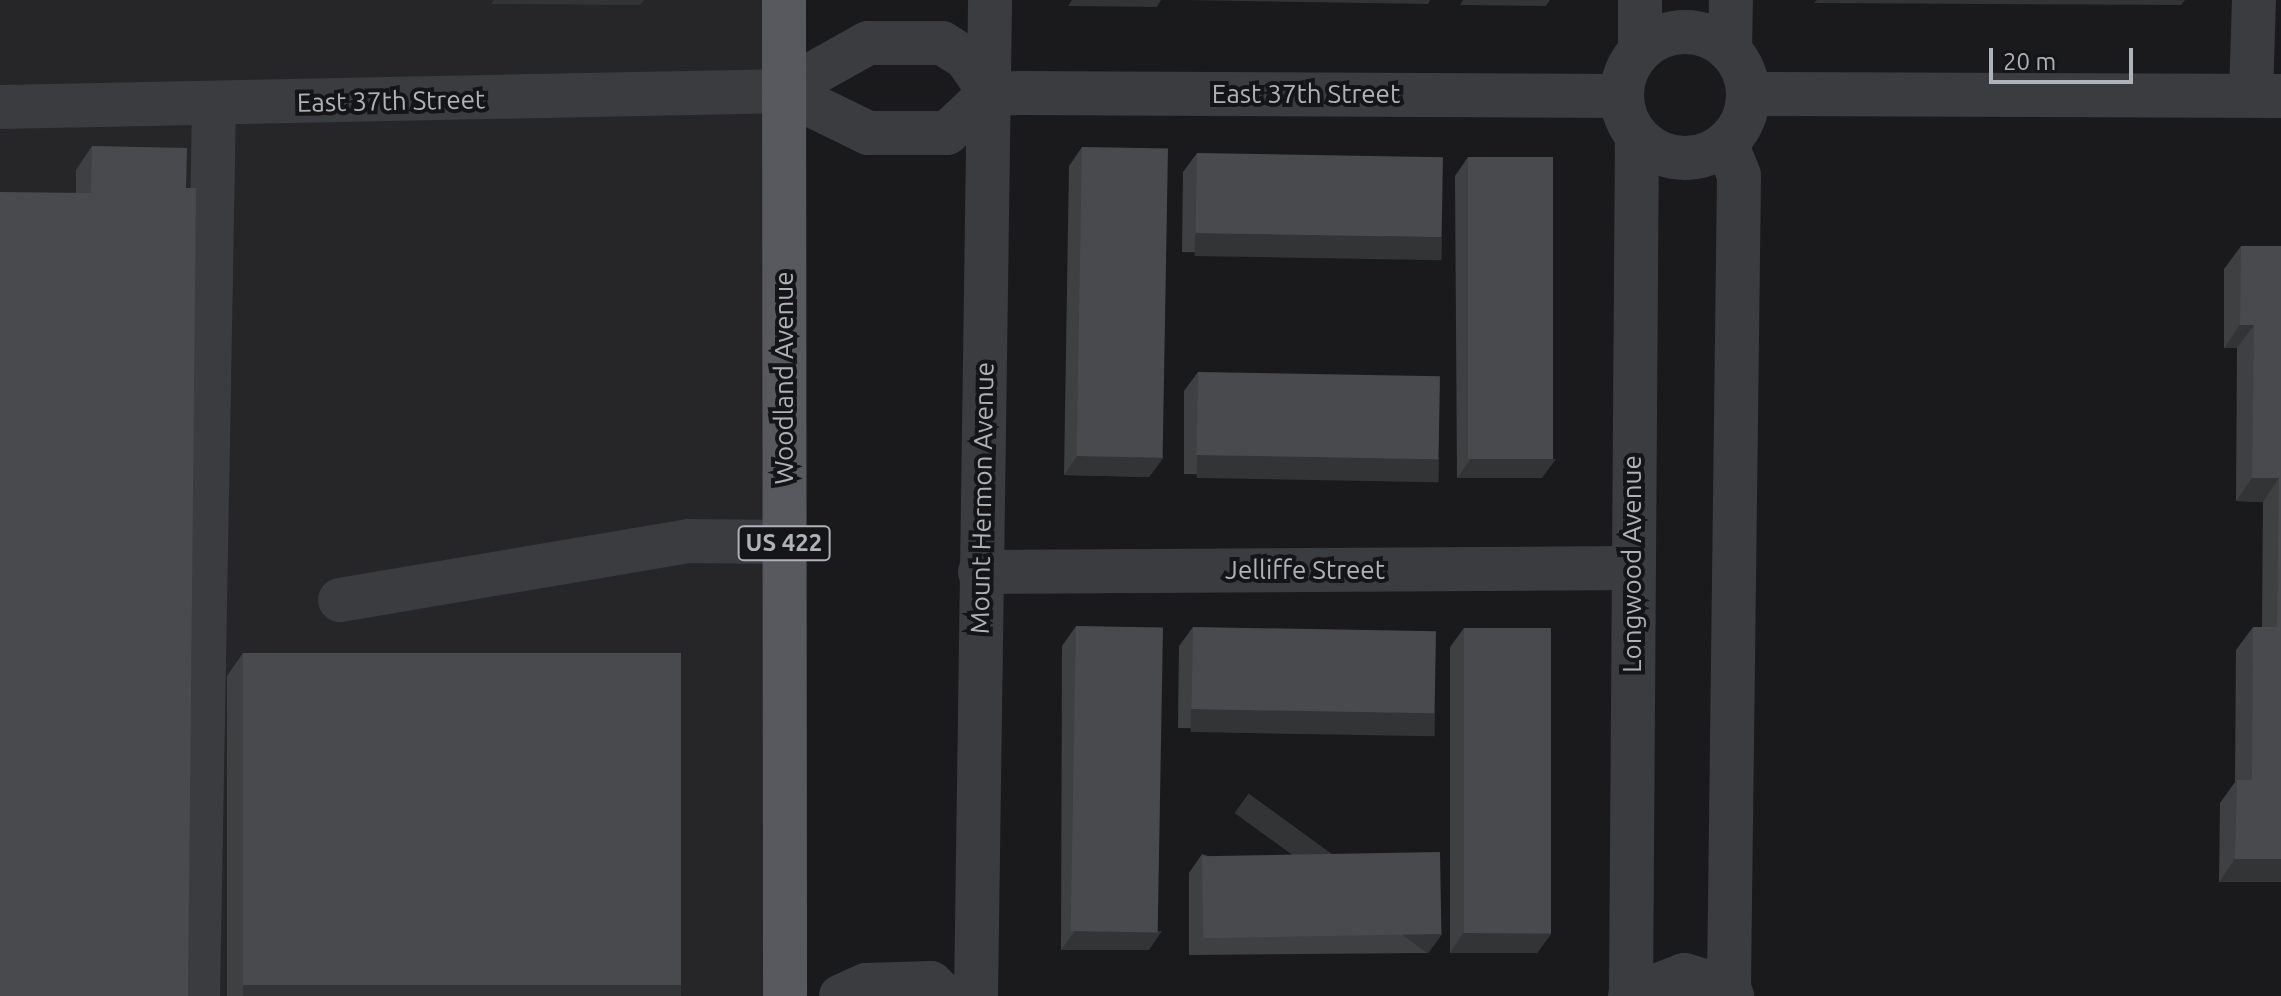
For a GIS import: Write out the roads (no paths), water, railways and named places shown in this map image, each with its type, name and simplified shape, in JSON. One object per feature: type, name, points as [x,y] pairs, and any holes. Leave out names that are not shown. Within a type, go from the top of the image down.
[{"type":"main road","name":"Woodland Avenue","points":[[784,0],[785,996]]},
{"type":"street","name":"Mount Hermon Avenue","points":[[976,996],[990,0]]},
{"type":"street","points":[[1640,0],[1640,49],[1621,96],[1637,137],[1652,149],[1690,159],[1726,143],[1749,94],[1730,50],[1731,0]]},
{"type":"street","points":[[1749,94],[2266,95],[2254,0]]},
{"type":"street","points":[[1640,49],[1675,31],[1714,38],[1730,50]]},
{"type":"street","name":"East 37th Street","points":[[782,91],[868,43],[942,43],[966,58],[990,93]]},
{"type":"street","name":"East 37th Street","points":[[0,107],[782,91],[868,133],[947,133],[990,93],[1621,96]]},
{"type":"street","points":[[198,996],[214,103]]},
{"type":"street","name":"Longwood Avenue","points":[[1630,994],[1631,568],[1637,137]]},
{"type":"street","points":[[1630,994],[1684,975],[1730,992],[1739,176],[1726,143]]},
{"type":"street","points":[[340,600],[688,541],[784,542]]},
{"type":"street","name":"Jelliffe Street","points":[[980,572],[1631,568]]},
{"type":"street","points":[[841,996],[866,985],[931,983],[944,996]]}]
